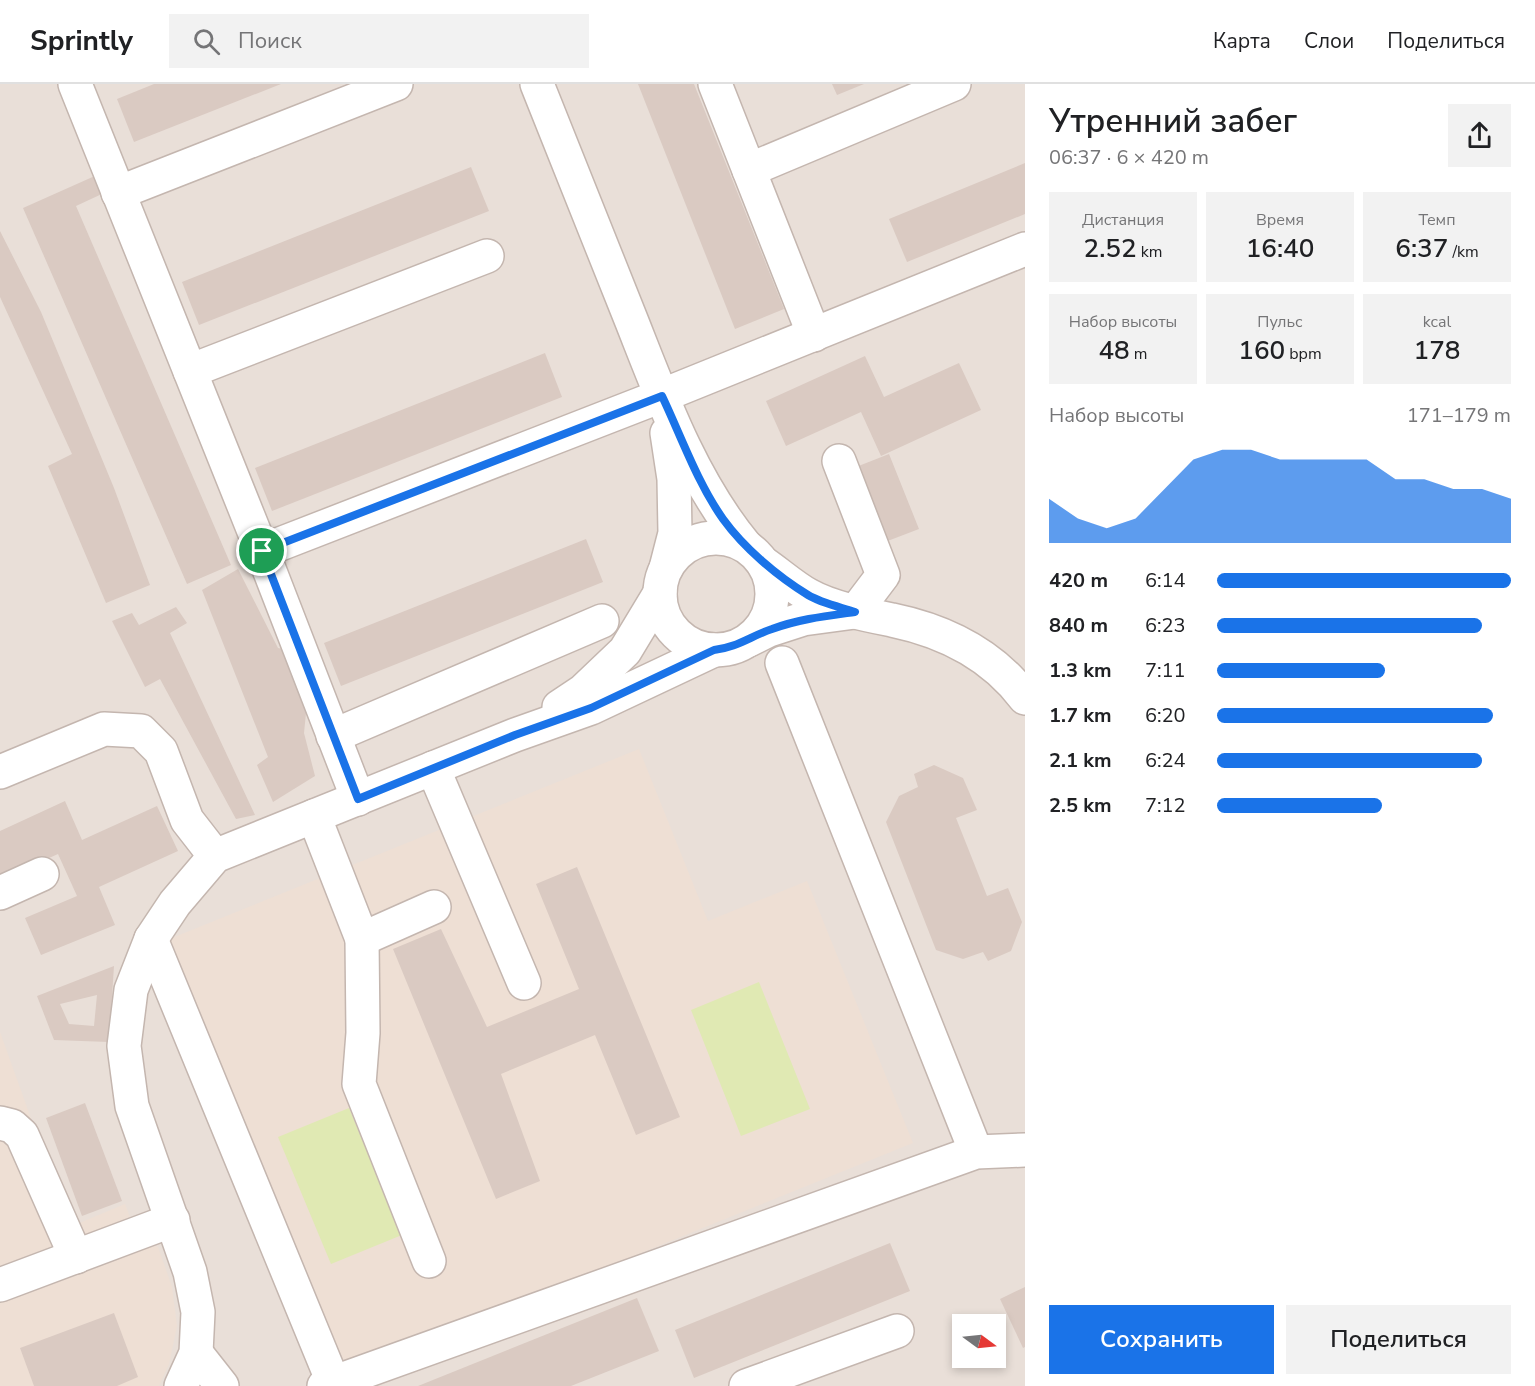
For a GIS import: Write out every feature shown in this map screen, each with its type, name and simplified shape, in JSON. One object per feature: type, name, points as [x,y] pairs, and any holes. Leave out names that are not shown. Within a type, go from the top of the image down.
[{"type":"street","points":[[75,84],[262,551],[358,799]]},
{"type":"street","points":[[118,193],[396,84]]},
{"type":"street","points":[[537,84],[662,396],[699,475],[718,510],[754,554],[771,580],[772,599],[767,618],[756,633],[747,640]]},
{"type":"street","points":[[715,84],[814,335]]},
{"type":"street","points":[[749,170],[954,84]]},
{"type":"street","points":[[262,551],[662,396],[1025,249]]},
{"type":"street","points":[[190,371],[487,256]]},
{"type":"street","points":[[662,396],[674,479],[675,532],[663,580],[663,610],[670,626],[682,638],[697,646],[714,650]]},
{"type":"street","points":[[181,1386],[196,1353],[198,1312],[190,1272],[132,1106],[124,1046],[131,990],[152,939],[175,903],[215,856],[515,735],[591,708],[714,650],[730,648],[769,630],[803,619],[855,612],[884,575],[838,461]]},
{"type":"street","points":[[515,735],[583,692],[626,651],[678,553],[692,543],[710,538],[727,538],[754,554],[809,596],[855,612],[949,636],[985,657],[1025,698]]},
{"type":"street","points":[[333,736],[602,621]]},
{"type":"street","points":[[782,663],[976,1152]]},
{"type":"street","points":[[0,770],[104,729],[141,730],[161,751],[187,820],[215,856]]},
{"type":"street","points":[[433,768],[524,982]]},
{"type":"street","points":[[314,816],[362,939],[363,1032],[359,1084],[429,1261]]},
{"type":"street","points":[[0,893],[42,874]]},
{"type":"street","points":[[362,939],[434,907]]},
{"type":"street","points":[[152,939],[328,1384],[976,1152],[1025,1150]]},
{"type":"street","points":[[0,1123],[12,1126],[22,1134],[76,1257]]},
{"type":"street","points":[[0,1286],[173,1220]]},
{"type":"street","points":[[746,1386],[897,1331]]},
{"type":"street","points":[[196,1353],[222,1386]]},
{"type":"shaded area","points":[[0,84],[1025,84],[1025,1386],[0,1386]]},
{"type":"shaded area","points":[[639,749],[708,921],[807,881],[913,1143],[342,1374],[167,940]]},
{"type":"shaded area","points":[[0,1032],[70,1227],[125,1204],[139,1240],[158,1247],[172,1287],[177,1326],[169,1364],[159,1386],[0,1386]]},
{"type":"green space","points":[[759,982],[810,1109],[741,1136],[691,1010]]},
{"type":"green space","points":[[349,1108],[402,1235],[331,1264],[278,1137]]},
{"type":"building","points":[[154,84],[281,84],[134,142],[117,99]]},
{"type":"building","points":[[638,84],[694,84],[784,309],[735,329]]},
{"type":"building","points":[[832,84],[864,84],[837,95]]},
{"type":"building","points":[[1025,163],[1025,214],[907,262],[889,219]]},
{"type":"building","points":[[471,167],[489,211],[199,325],[182,282]]},
{"type":"building","points":[[97,175],[104,193],[76,206],[231,565],[187,584],[23,208]]},
{"type":"building","points":[[0,231],[41,312],[114,488],[150,585],[106,603],[48,466],[72,454],[0,297]]},
{"type":"building","points":[[545,353],[562,397],[272,511],[255,468]]},
{"type":"building","points":[[865,356],[884,397],[959,363],[981,410],[881,456],[861,412],[786,446],[766,401]]},
{"type":"building","points":[[889,454],[919,529],[885,542],[856,467]]},
{"type":"building","points":[[586,539],[603,582],[341,686],[324,643]]},
{"type":"building","points":[[238,569],[278,648],[293,651],[308,693],[304,733],[315,776],[273,802],[257,765],[268,757],[202,590]]},
{"type":"building","points":[[176,607],[187,623],[170,633],[255,815],[236,819],[160,679],[145,687],[112,621],[132,613],[139,625]]},
{"type":"building","points":[[934,765],[963,778],[977,810],[956,818],[987,896],[1008,888],[1022,922],[1011,951],[988,961],[983,952],[963,959],[936,950],[886,822],[899,796],[918,787],[914,774]]},
{"type":"building","points":[[65,801],[82,840],[157,806],[178,851],[99,887],[115,925],[41,955],[25,918],[77,896],[58,854],[0,880],[0,831]]},
{"type":"building","points":[[577,867],[680,1117],[636,1135],[595,1035],[501,1074],[540,1181],[496,1199],[393,949],[441,929],[487,1027],[579,989],[536,884]]},
{"type":"building","points":[[114,966],[109,1042],[54,1040],[37,996]],"holes":[[[97,995],[94,1026],[69,1024],[60,1004]]]},
{"type":"building","points":[[85,1103],[122,1201],[82,1216],[46,1118]]},
{"type":"building","points":[[890,1243],[910,1291],[694,1378],[675,1330]]},
{"type":"building","points":[[1025,1287],[1025,1347],[1023,1348],[1000,1299]]},
{"type":"building","points":[[637,1298],[659,1351],[571,1386],[418,1386]]},
{"type":"building","points":[[114,1313],[138,1377],[117,1386],[34,1386],[20,1348]]},
{"type":"route","points":[[662,396],[699,475],[723,518],[745,545],[763,563],[809,596],[855,612],[803,619],[769,630],[730,648],[714,650],[591,708],[515,735],[358,799],[262,551],[662,396]]}]
